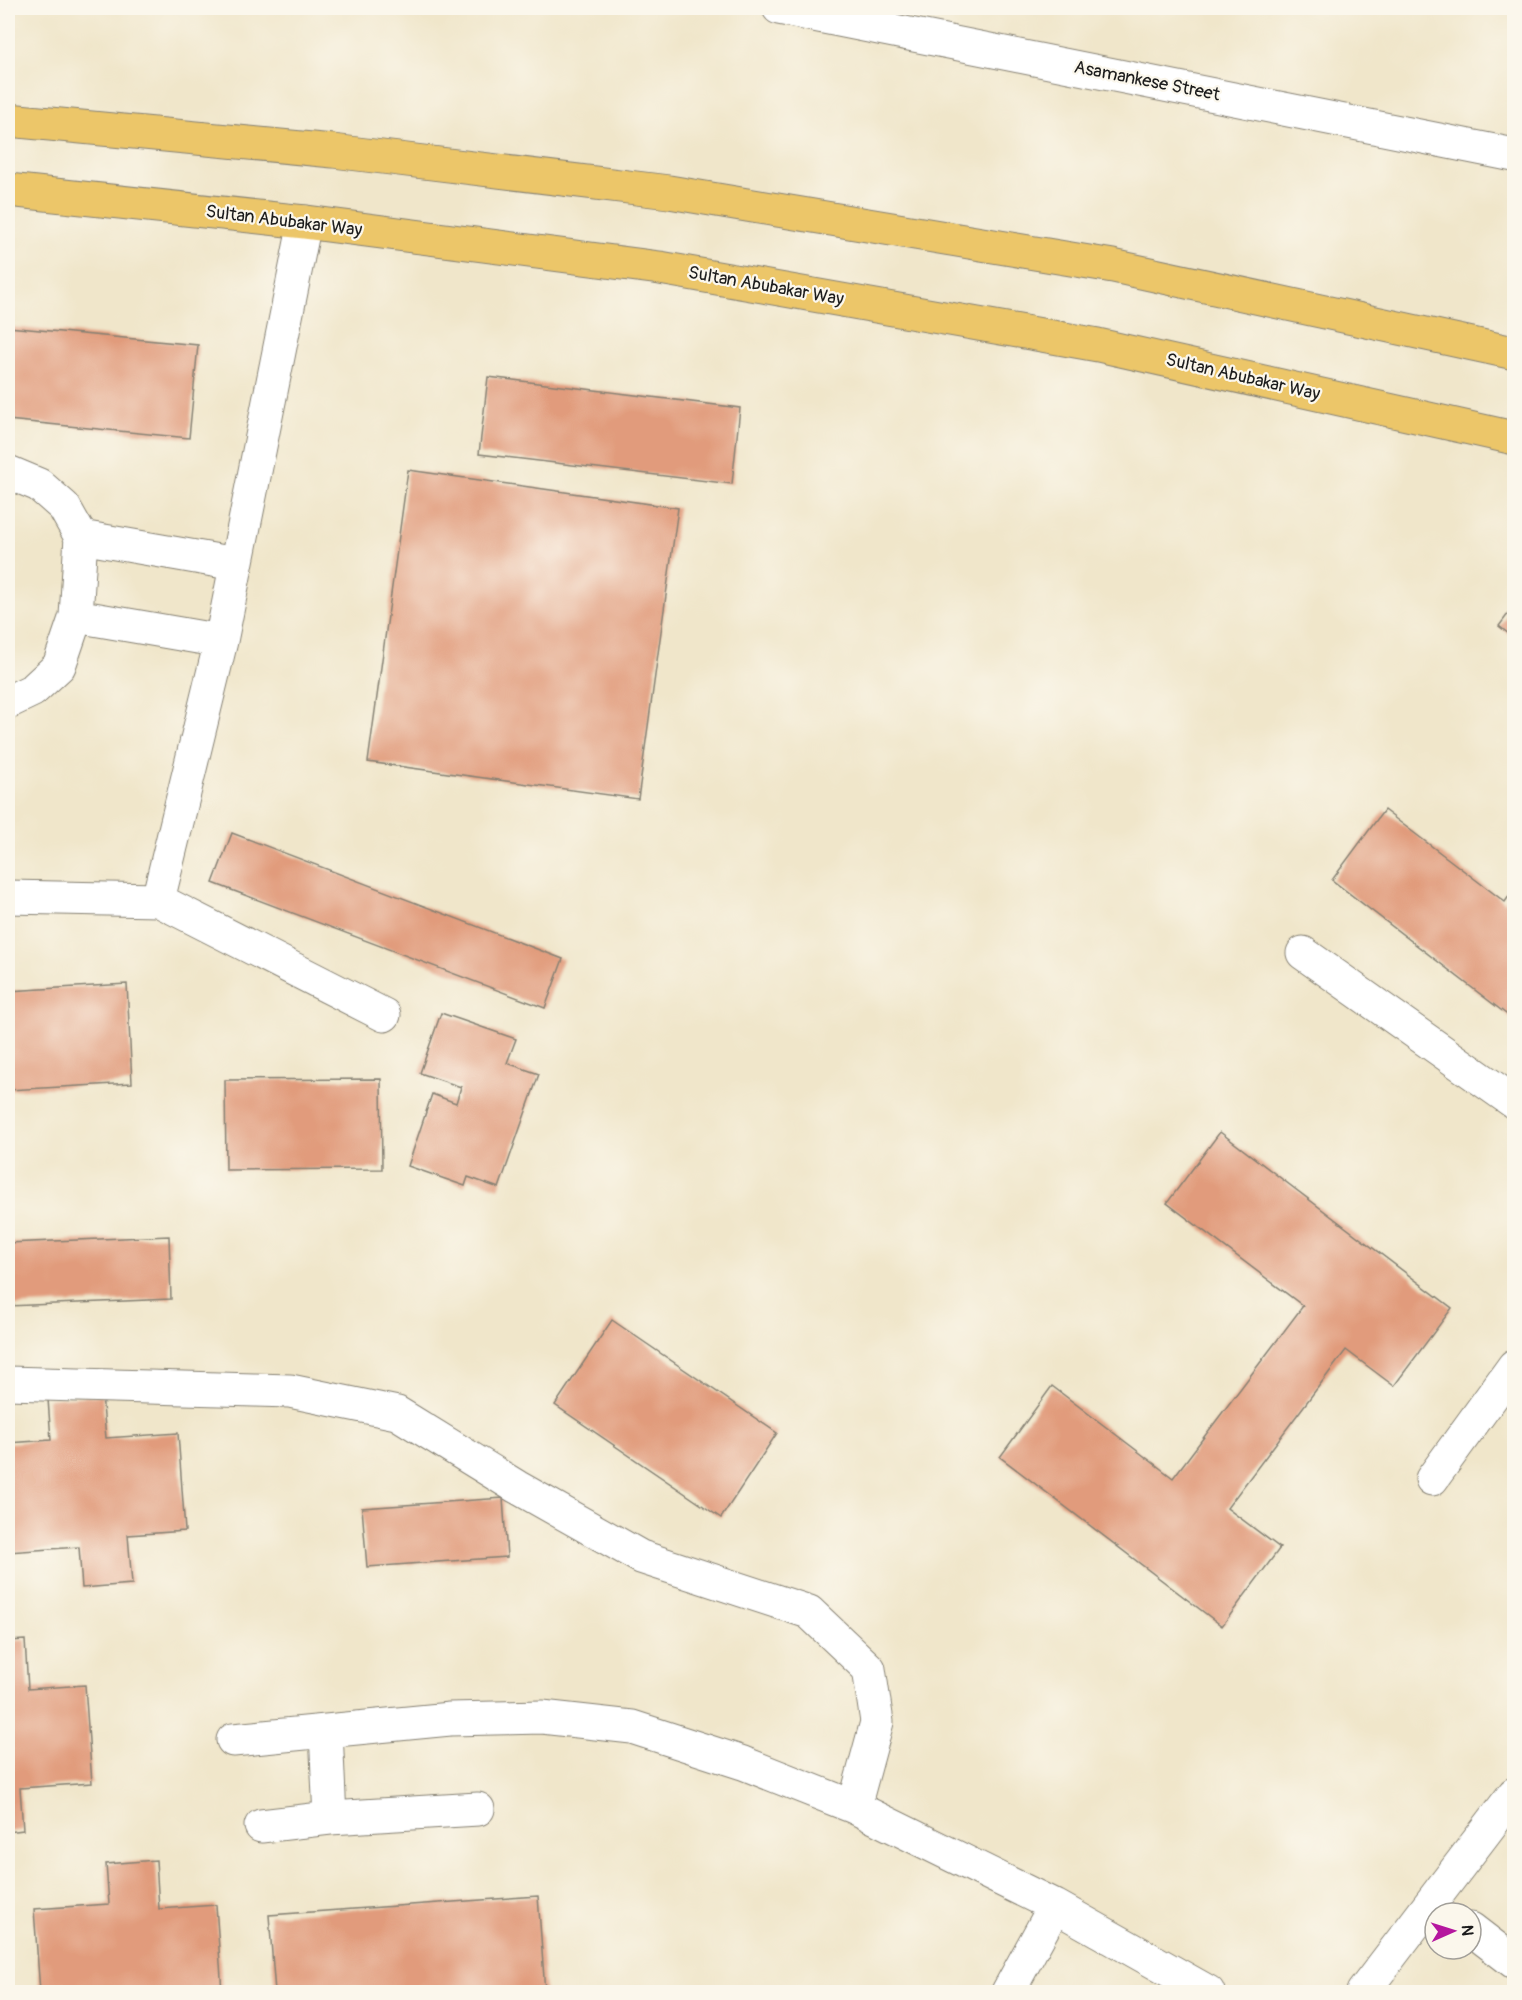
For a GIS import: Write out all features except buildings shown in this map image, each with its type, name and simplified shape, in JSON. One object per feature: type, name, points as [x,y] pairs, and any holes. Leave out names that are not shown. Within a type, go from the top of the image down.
[{"type":"main road","points":[[8,120],[333,151],[669,192],[1113,266],[1515,353]]},
{"type":"main road","name":"Sultan Abubakar Way","points":[[8,190],[305,222],[660,267],[1098,345],[1515,438]]},
{"type":"street","name":"Asamankese Street","points":[[779,8],[1515,155]]},
{"type":"street","points":[[158,900],[221,641],[305,222]]},
{"type":"street","points":[[8,472],[39,485],[64,507],[81,537],[75,616],[59,666],[33,690],[8,702]]},
{"type":"street","points":[[81,537],[236,564]]},
{"type":"street","points":[[75,616],[221,641]]},
{"type":"street","points":[[8,897],[158,900],[384,1015]]},
{"type":"street","points":[[1303,953],[1515,1102]]},
{"type":"street","points":[[1432,1479],[1515,1366]]},
{"type":"street","points":[[8,1383],[290,1390],[397,1413],[517,1487],[641,1557],[809,1612],[869,1669],[877,1722],[854,1807]]},
{"type":"street","points":[[233,1740],[450,1719],[542,1716],[632,1727],[743,1763],[854,1807],[1056,1906],[1208,1992]]},
{"type":"street","points":[[326,1731],[330,1818]]},
{"type":"street","points":[[1444,1901],[1515,1794]]},
{"type":"street","points":[[261,1826],[330,1818],[478,1809]]},
{"type":"street","points":[[1008,1992],[1056,1906]]},
{"type":"street","points":[[1363,1992],[1423,1926]]},
{"type":"street","points":[[1483,1938],[1515,1962]]}]
